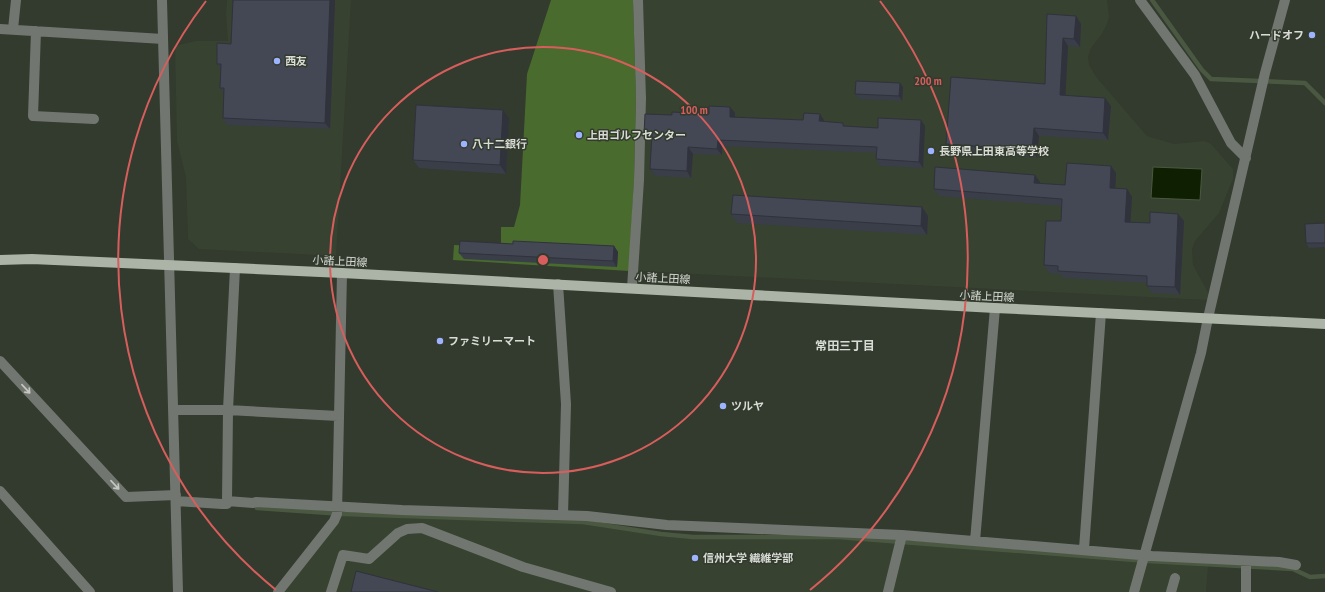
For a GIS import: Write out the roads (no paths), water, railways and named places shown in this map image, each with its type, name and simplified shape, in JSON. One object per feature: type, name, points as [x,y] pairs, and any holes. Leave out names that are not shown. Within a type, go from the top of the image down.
[{"type":"main road","name":"小諸上田線","points":[[0,260],[32,259],[342,273],[1325,324]]},
{"type":"street","points":[[13,29],[16,0]]},
{"type":"street","points":[[162,0],[178,592]]},
{"type":"street","points":[[632,288],[639,188],[641,98],[638,0]]},
{"type":"street","points":[[1140,0],[1195,75],[1231,143],[1246,158]]},
{"type":"street","points":[[1134,592],[1201,353],[1265,74],[1285,0]]},
{"type":"street","points":[[0,29],[163,39]]},
{"type":"street","points":[[36,31],[33,116],[94,119]]},
{"type":"street","points":[[0,361],[126,497],[176,498],[226,504],[228,410],[235,268]]},
{"type":"street","points":[[278,592],[337,511],[342,273]]},
{"type":"street","points":[[558,284],[566,404],[563,515]]},
{"type":"street","points":[[975,541],[995,308]]},
{"type":"street","points":[[1084,549],[1101,313]]},
{"type":"street","points":[[174,410],[228,410],[338,416]]},
{"type":"street","points":[[0,491],[90,592]]},
{"type":"street","points":[[226,501],[307,504],[337,511],[563,515],[667,525],[901,539],[975,541],[1084,549],[1143,559],[1246,565],[1280,562],[1296,565]]},
{"type":"street","points":[[331,592],[343,555],[369,559],[398,533],[407,529],[422,528],[523,567],[611,592]]},
{"type":"street","points":[[888,592],[901,539]]},
{"type":"street","points":[[1246,565],[1246,592]]},
{"type":"street","points":[[1172,592],[1175,578]]},
{"type":"waterway","points":[[1152,0],[1202,70],[1211,79],[1305,83],[1325,103]]},
{"type":"waterway","points":[[257,508],[343,514],[583,522],[661,534],[693,537],[838,537],[1148,561],[1293,569],[1310,577],[1325,576]]},
{"type":"place","name":"ハードオフ","points":[[1312,35]]},
{"type":"place","name":"西友","points":[[277,61]]},
{"type":"place","name":"上田ゴルフセンター","points":[[579,135]]},
{"type":"place","name":"八十二銀行","points":[[464,144]]},
{"type":"place","name":"長野県上田東高等学校","points":[[931,151]]},
{"type":"place","name":"ファミリーマート","points":[[440,341]]},
{"type":"place","name":"ツルヤ","points":[[723,406]]},
{"type":"place","name":"信州大学 繊維学部","points":[[695,558]]},
{"type":"district","name":"常田三丁目","points":[[845,346]]}]
